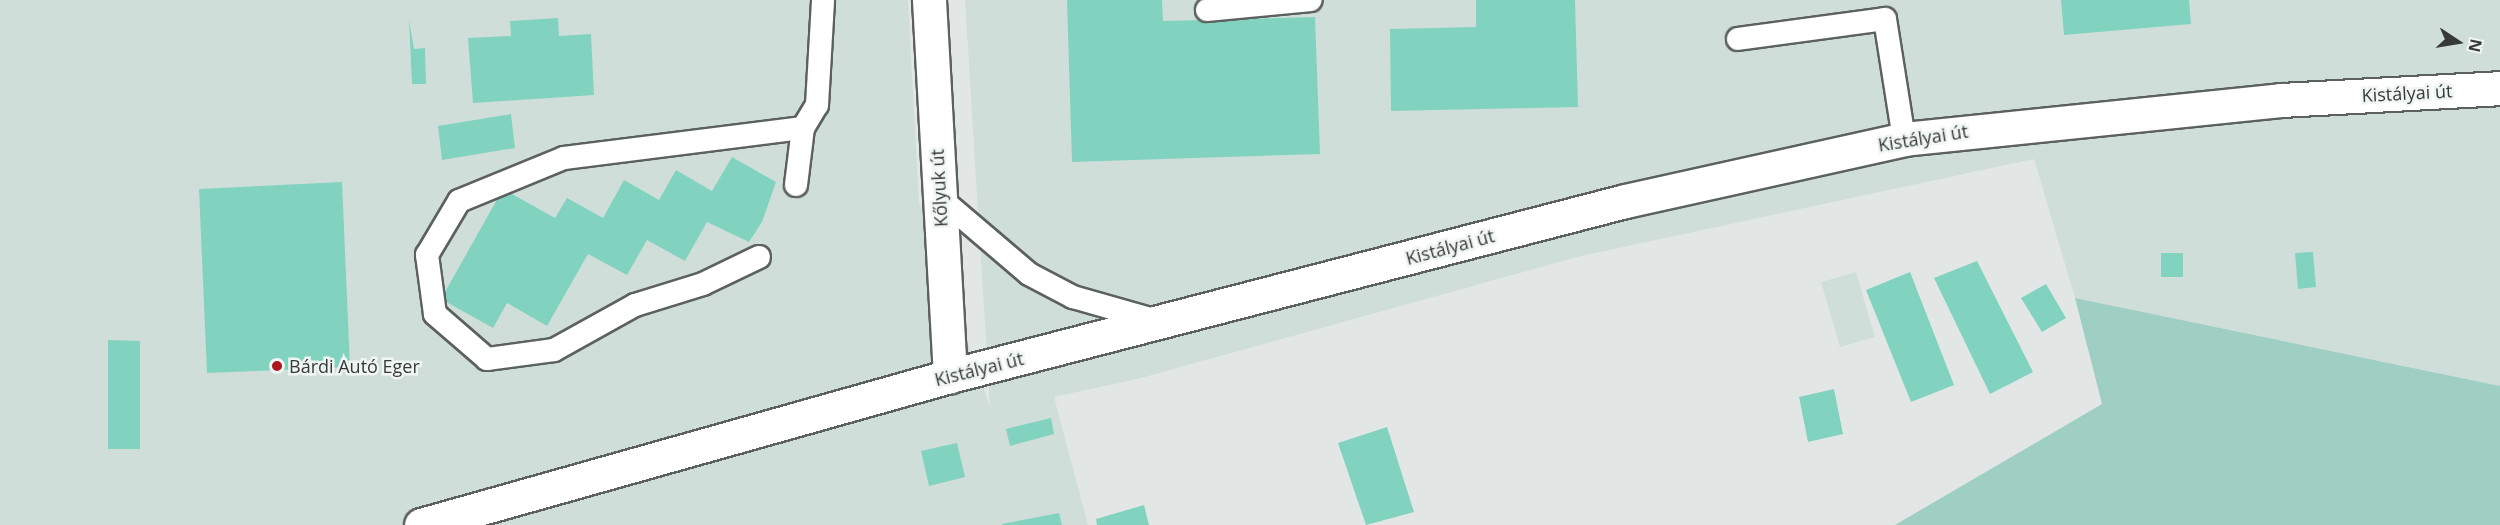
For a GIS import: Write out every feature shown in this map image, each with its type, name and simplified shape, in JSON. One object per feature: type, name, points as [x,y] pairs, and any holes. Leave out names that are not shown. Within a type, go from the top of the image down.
[{"type":"main road","name":"Kőlyuk út","points":[[929,0],[950,376]]},
{"type":"main road","name":"Kistályai út","points":[[422,525],[950,376],[1625,201],[1904,139],[2281,100],[2500,88]]},
{"type":"lane","points":[[796,185],[803,128],[817,105],[823,0]]},
{"type":"lane","points":[[1207,10],[1311,0]]},
{"type":"lane","points":[[1738,39],[1885,19],[1904,139]]},
{"type":"lane","points":[[759,257],[702,284],[635,305],[554,350],[487,359],[435,314],[427,255],[459,201],[564,158],[803,128]]},
{"type":"lane","points":[[940,198],[1029,274],[1073,297],[1161,323]]},
{"type":"shaded area","points":[[0,0],[908,0],[919,202],[990,407],[965,0],[2500,0],[2500,386],[2075,298],[2034,159],[1581,256],[1141,378],[1054,397],[1088,525],[0,525]]},
{"type":"shaded area","points":[[1856,272],[1875,337],[1840,347],[1821,282]]},
{"type":"green space","points":[[2075,298],[2500,386],[2500,525],[1895,525],[2102,404]]},
{"type":"building","points":[[1067,0],[1162,0],[1163,21],[1315,17],[1320,154],[1072,162]]},
{"type":"building","points":[[1476,0],[1575,0],[1578,107],[1391,111],[1390,29],[1476,27]]},
{"type":"building","points":[[2061,0],[2189,0],[2191,24],[2064,35]]},
{"type":"building","points":[[558,18],[559,36],[591,34],[594,95],[473,103],[468,38],[511,36],[510,21]]},
{"type":"building","points":[[409,20],[414,49],[425,48],[426,84],[412,84]]},
{"type":"building","points":[[511,114],[515,148],[442,160],[438,126]]},
{"type":"building","points":[[732,157],[776,182],[762,222],[749,242],[707,222],[685,261],[647,240],[627,275],[588,254],[547,326],[507,303],[493,328],[441,299],[503,189],[555,218],[567,198],[603,218],[624,180],[659,200],[676,170],[712,191]]},
{"type":"building","points":[[342,182],[350,367],[207,373],[199,189]]},
{"type":"building","points":[[2313,252],[2316,287],[2298,289],[2295,253]]},
{"type":"building","points":[[2161,253],[2183,253],[2183,277],[2161,277]]},
{"type":"building","points":[[1977,261],[2033,372],[1990,394],[1934,278]]},
{"type":"building","points":[[1910,272],[1954,385],[1911,402],[1866,290]]},
{"type":"building","points":[[2046,284],[2066,318],[2042,332],[2021,298]]},
{"type":"building","points":[[108,340],[140,341],[140,449],[108,449]]},
{"type":"building","points":[[1834,389],[1843,434],[1808,442],[1799,397]]},
{"type":"building","points":[[1051,418],[1054,434],[1010,446],[1006,429]]},
{"type":"building","points":[[1387,427],[1414,512],[1366,525],[1338,443]]},
{"type":"building","points":[[957,443],[965,477],[929,486],[921,451]]},
{"type":"building","points":[[1144,505],[1149,525],[1097,525],[1096,519]]},
{"type":"building","points":[[1059,513],[1062,525],[1002,525],[1002,524]]},
{"type":"place","name":"Bárdi Autó Eger","points":[[277,366]]}]
